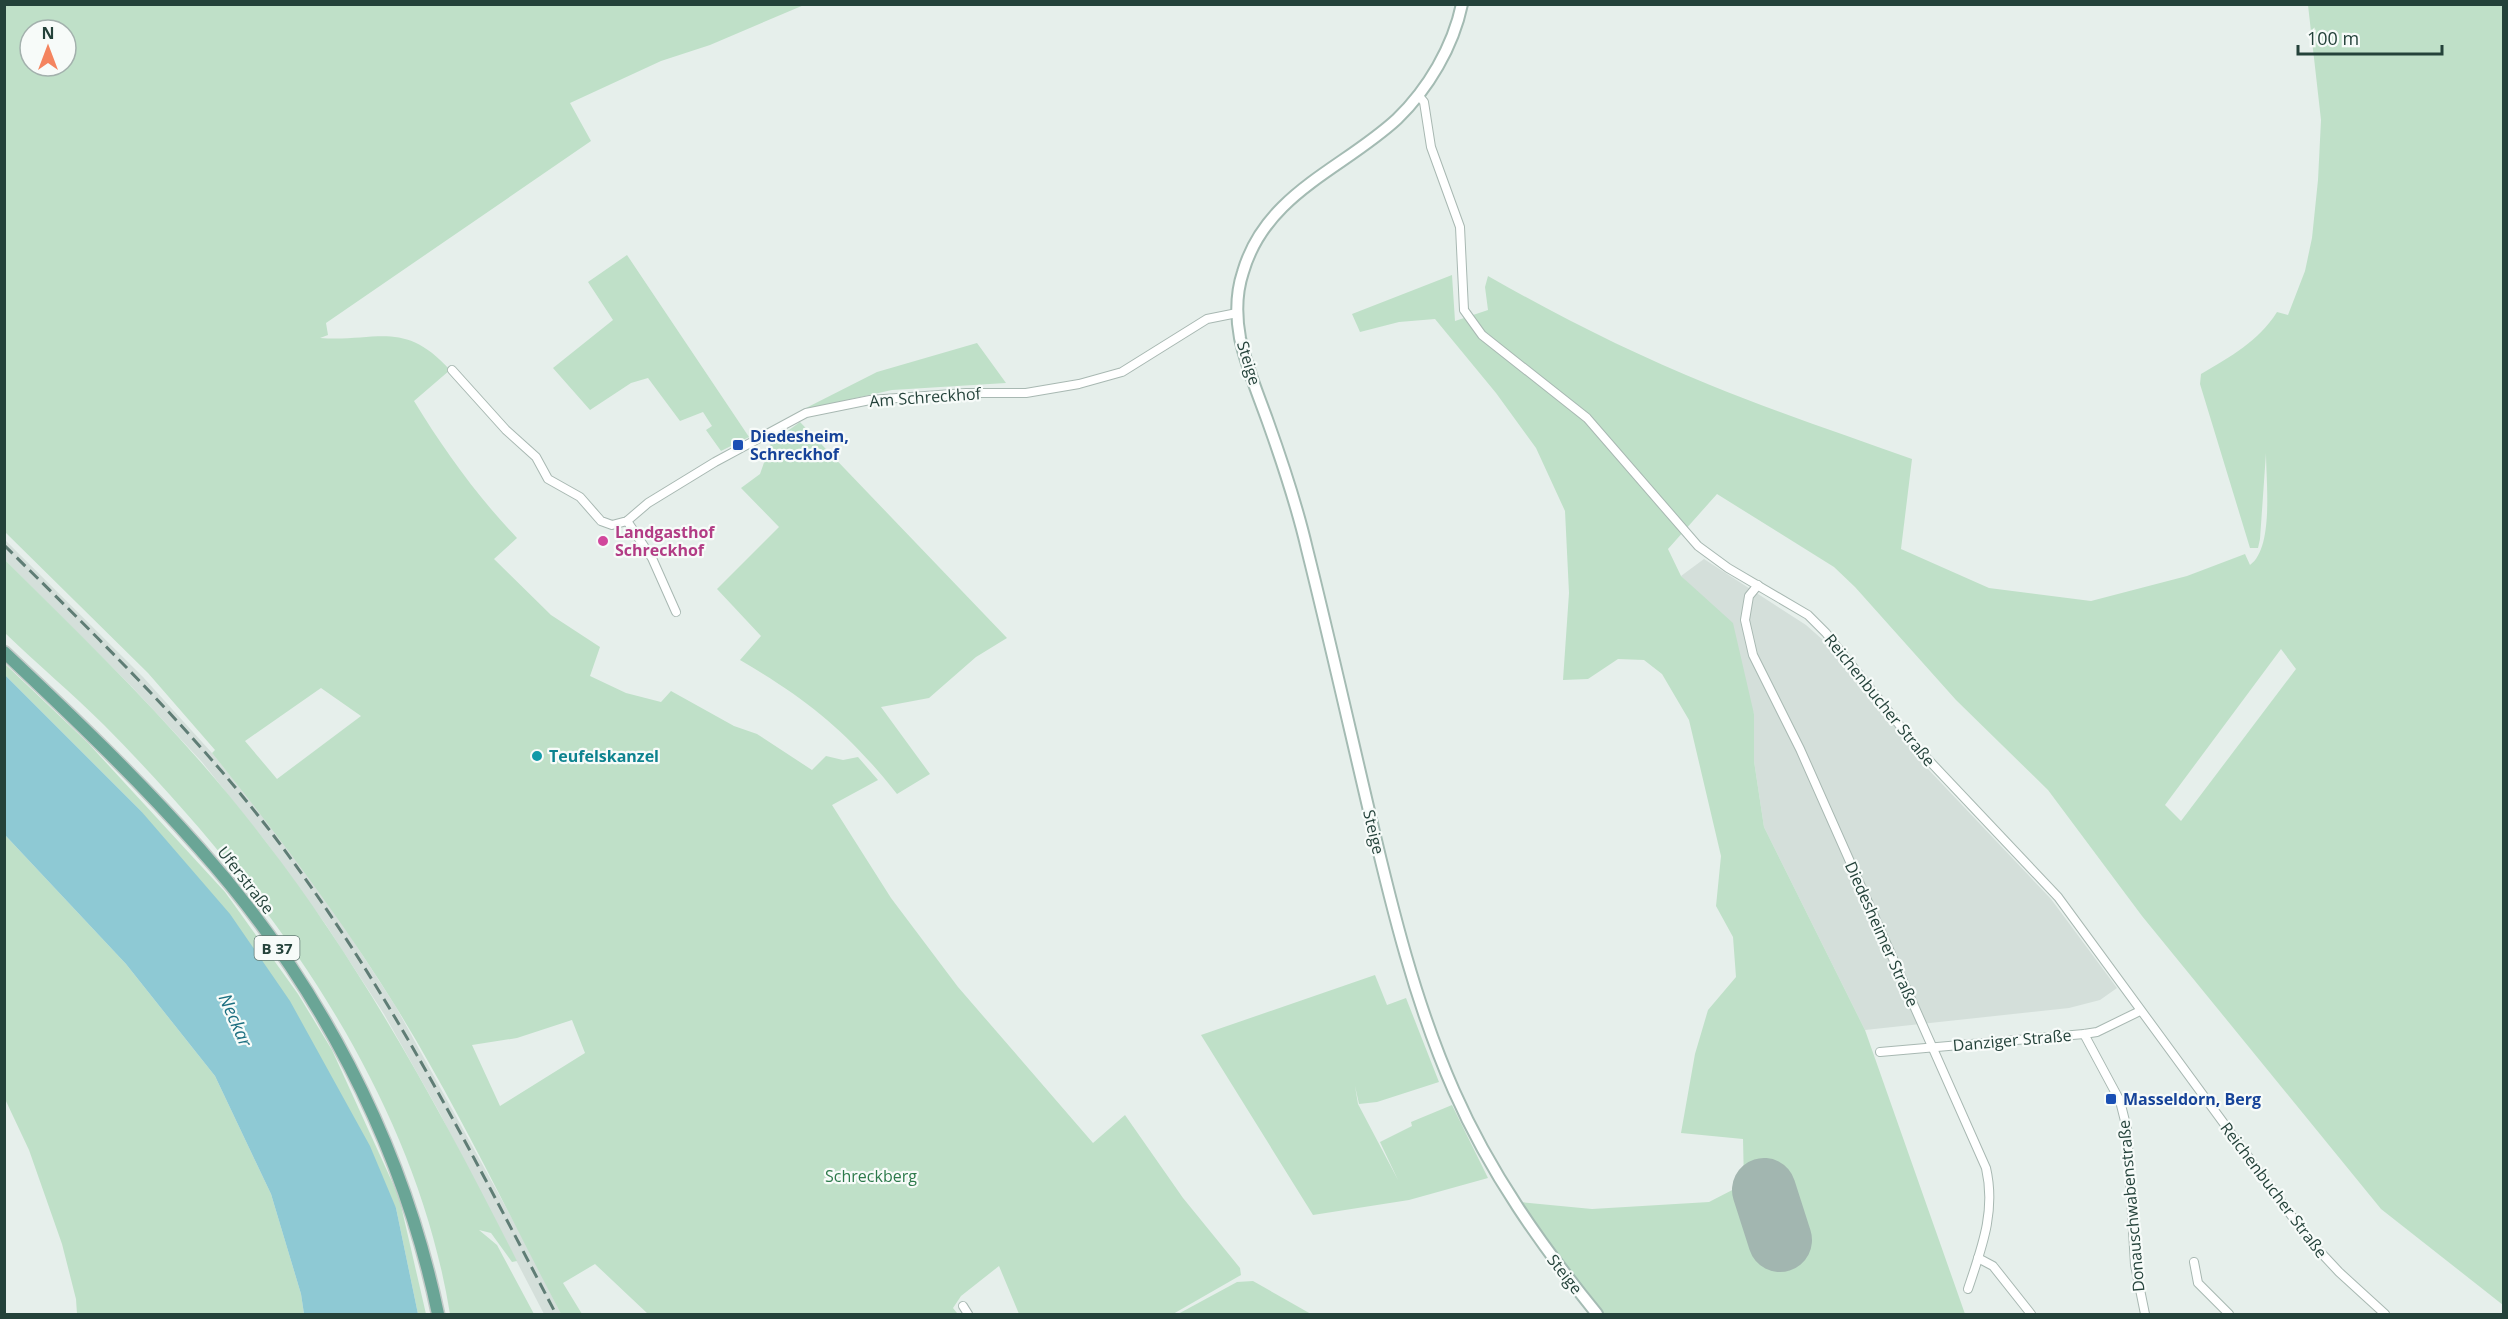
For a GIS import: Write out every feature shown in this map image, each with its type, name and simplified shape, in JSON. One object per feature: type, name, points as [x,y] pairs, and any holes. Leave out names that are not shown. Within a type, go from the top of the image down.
[{"type":"main road","name":"Uferstraße","points":[[4,651],[92,734],[200,848],[270,938],[306,989],[342,1051],[380,1130],[404,1190],[426,1262],[438,1314]]},
{"type":"street","name":"Steige","points":[[1462,4],[1448,45],[1419,96],[1396,120],[1312,180],[1284,203],[1263,228],[1242,272],[1237,313],[1246,358],[1300,519],[1387,888],[1430,1032],[1463,1110],[1513,1202],[1556,1264],[1597,1314]]},
{"type":"street","name":"Reichenbucher Straße","points":[[1419,96],[1424,102],[1431,147],[1460,227],[1464,310],[1482,335],[1587,418],[1698,546],[1808,615],[1826,633],[1921,752],[2058,897],[2310,1241],[2381,1313]]},
{"type":"street","name":"Am Schreckhof","points":[[627,521],[648,503],[715,462],[806,413],[870,400],[966,393],[1026,393],[1079,384],[1122,372],[1207,320],[1237,313]]},
{"type":"street","points":[[452,370],[506,430],[536,457],[548,479],[580,497],[606,524],[627,521],[652,558],[676,612]]},
{"type":"street","name":"Diedesheimer Straße","points":[[1758,585],[1749,596],[1745,620],[1753,656],[1800,749],[1980,1149],[1990,1187],[1991,1210],[1968,1289]]},
{"type":"street","name":"Danziger Straße","points":[[1880,1053],[2097,1032],[2140,1011]]},
{"type":"street","name":"Donauschwabenstraße","points":[[2084,1034],[2120,1101],[2127,1129],[2135,1265],[2145,1314]]},
{"type":"street","points":[[1978,1258],[1992,1266],[2031,1314]]},
{"type":"street","points":[[2194,1263],[2198,1283],[2229,1314]]},
{"type":"street","points":[[963,1306],[968,1314]]},
{"type":"shaded area","points":[[4,539],[143,677],[212,753],[278,834],[338,917],[396,1007],[525,1242],[561,1314],[544,1314],[438,1110],[384,1014],[326,925],[266,842],[202,762],[132,687],[5,560]]},
{"type":"shaded area","points":[[1704,559],[1806,625],[1832,648],[1927,768],[2051,899],[2117,988],[2100,1000],[2069,1008],[1865,1030],[1764,827],[1754,761],[1754,714],[1700,595],[1681,576]]},
{"type":"green space","name":"Schreckberg","points":[[4,5],[804,5],[710,45],[661,61],[570,103],[591,141],[326,323],[328,335],[320,338],[389,336],[404,339],[434,354],[450,370],[414,401],[462,472],[517,538],[494,559],[551,615],[600,647],[590,676],[626,693],[661,702],[671,691],[734,726],[757,734],[812,770],[826,756],[843,760],[858,757],[878,780],[832,805],[891,898],[958,987],[1093,1143],[1125,1115],[1183,1198],[1240,1268],[1241,1275],[1173,1314],[1019,1314],[999,1266],[961,1296],[953,1308],[957,1313],[954,1314],[648,1314],[595,1264],[563,1283],[582,1314],[561,1314],[440,1082],[375,974],[285,846],[212,753],[215,750],[148,673],[5,532]],"holes":[[[321,688],[361,716],[277,779],[245,741]],[[572,1020],[585,1053],[500,1106],[472,1045],[517,1038]]]},
{"type":"green space","points":[[2308,5],[2503,5],[2503,1305],[2381,1209],[2142,916],[2048,790],[1956,700],[1855,587],[1834,567],[1717,494],[1668,549],[1681,576],[1733,623],[1754,714],[1754,761],[1764,827],[1865,1030],[1965,1314],[1597,1314],[1520,1202],[1592,1209],[1709,1202],[1744,1184],[1743,1139],[1681,1133],[1695,1054],[1708,1010],[1736,977],[1733,937],[1716,906],[1721,856],[1689,720],[1662,674],[1644,660],[1618,659],[1588,679],[1563,680],[1569,593],[1565,511],[1536,448],[1496,393],[1435,319],[1399,322],[1360,332],[1352,314],[1452,275],[1455,321],[1488,310],[1485,287],[1488,276],[1542,306],[1653,361],[1760,405],[1912,459],[1901,549],[1989,588],[2091,601],[2187,576],[2245,554],[2250,565],[2258,556],[2266,530],[2266,453],[2260,539],[2258,548],[2250,548],[2200,384],[2201,374],[2253,340],[2270,323],[2277,312],[2288,315],[2305,271],[2312,238],[2321,120]],"holes":[[[2281,649],[2296,669],[2181,821],[2165,805]]]},
{"type":"green space","points":[[627,255],[749,437],[721,451],[706,430],[712,426],[703,412],[680,421],[648,378],[631,383],[590,410],[553,368],[613,320],[588,282]]},
{"type":"green space","points":[[977,343],[1006,383],[892,390],[802,410],[877,372]]},
{"type":"green space","points":[[800,422],[1007,638],[976,657],[929,698],[881,707],[930,774],[897,794],[861,752],[825,718],[786,689],[740,660],[761,636],[717,589],[779,527],[741,488],[760,474],[771,443]]},
{"type":"green space","points":[[5,560],[173,731],[236,804],[302,891],[370,993],[461,1152],[517,1261],[512,1262],[491,1233],[479,1230],[497,1245],[534,1314],[450,1314],[431,1230],[403,1148],[366,1070],[323,994],[274,922],[220,853],[163,787],[92,713],[5,633]]},
{"type":"green space","points":[[4,663],[88,743],[225,892],[298,994],[332,1050],[399,1197],[426,1314],[418,1314],[396,1208],[141,811],[5,675]]},
{"type":"green space","points":[[5,835],[126,964],[215,1076],[271,1194],[301,1294],[304,1314],[77,1314],[76,1299],[62,1244],[29,1150],[5,1099]]},
{"type":"green space","points":[[1375,975],[1387,1005],[1406,998],[1439,1082],[1377,1102],[1359,1104],[1355,1086],[1358,1104],[1398,1180],[1380,1142],[1412,1126],[1411,1122],[1452,1105],[1488,1178],[1409,1200],[1313,1215],[1201,1035]]},
{"type":"green space","points":[[1253,1281],[1311,1314],[1178,1314],[1237,1282]]},
{"type":"water","name":"Neckar","points":[[5,675],[141,811],[230,914],[290,1001],[370,1146],[396,1208],[418,1314],[304,1314],[301,1294],[271,1194],[215,1076],[126,964],[5,835]]},
{"type":"runway","points":[[1764,1190],[1780,1240]]},
{"type":"railway","points":[[4,545],[110,650],[178,722],[243,797],[315,893],[354,950],[425,1069],[556,1314]]},
{"type":"place","name":"Diedesheim, Schreckhof","points":[[738,445]]},
{"type":"place","name":"Landgasthof Schreckhof","points":[[603,541]]},
{"type":"place","name":"Teufelskanzel","points":[[537,756]]},
{"type":"place","name":"Masseldorn, Berg","points":[[2111,1099]]}]
